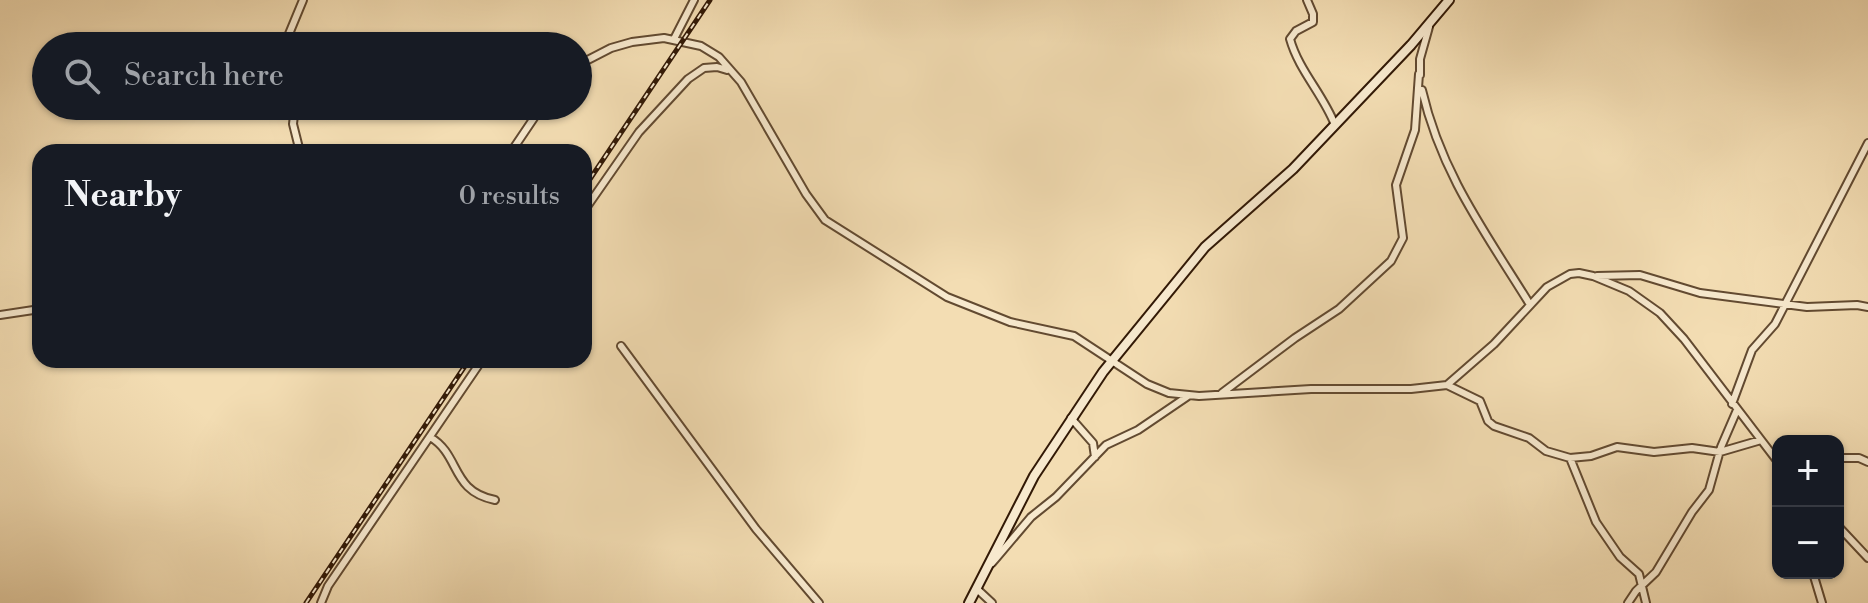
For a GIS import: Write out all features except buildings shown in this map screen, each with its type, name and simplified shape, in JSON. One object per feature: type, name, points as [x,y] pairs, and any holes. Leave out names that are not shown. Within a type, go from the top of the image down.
[{"type":"street","points":[[290,32],[303,0]]},
{"type":"street","points":[[674,39],[694,0]]},
{"type":"street","points":[[1307,0],[1313,22],[1296,31],[1290,39],[1295,57],[1327,103],[1335,125]]},
{"type":"street","points":[[969,603],[1027,488],[1112,361],[1205,247],[1293,169],[1449,0]]},
{"type":"street","points":[[1220,395],[1339,309],[1391,261],[1403,238],[1396,185],[1415,130],[1419,74],[1425,37],[1432,20]]},
{"type":"street","points":[[592,58],[611,48],[664,38],[701,46],[719,57],[755,102],[806,194],[825,220],[947,297],[1010,322],[1074,336],[1147,384],[1169,393],[1188,396],[1311,389],[1411,389],[1447,385],[1480,401],[1488,421],[1494,426],[1529,438],[1554,455],[1570,458],[1591,456],[1617,447],[1654,452],[1692,448],[1720,452],[1761,440]]},
{"type":"street","points":[[592,200],[639,132],[688,79],[704,68],[717,67],[731,71]]},
{"type":"street","points":[[1419,74],[1437,144],[1449,173],[1529,303]]},
{"type":"street","points":[[293,120],[298,144]]},
{"type":"street","points":[[516,144],[533,120]]},
{"type":"street","points":[[1628,603],[1656,572],[1686,521],[1709,490],[1752,350],[1775,324],[1797,285],[1868,143]]},
{"type":"street","points":[[1447,385],[1494,344],[1529,303],[1558,279],[1570,274],[1640,275],[1700,293],[1807,307],[1868,307]]},
{"type":"street","points":[[1593,276],[1629,291],[1660,313],[1684,339],[1772,454]]},
{"type":"street","points":[[0,315],[32,310]]},
{"type":"street","points":[[621,346],[763,538],[819,603]]},
{"type":"street","points":[[321,603],[328,586],[477,368]]},
{"type":"street","points":[[989,565],[1031,517],[1056,497],[1111,442],[1138,430],[1188,396]]},
{"type":"street","points":[[1071,418],[1093,443],[1095,457]]},
{"type":"street","points":[[430,437],[443,446],[457,474],[475,493],[495,500]]},
{"type":"street","points":[[1570,458],[1590,511],[1620,557],[1639,574],[1646,603]]},
{"type":"street","points":[[1844,458],[1859,458],[1868,462]]},
{"type":"street","points":[[1844,532],[1868,558]]},
{"type":"street","points":[[1815,579],[1822,603]]},
{"type":"street","points":[[977,589],[992,603]]},
{"type":"railway","points":[[592,176],[710,0]]},
{"type":"railway","points":[[306,603],[464,368]]}]
